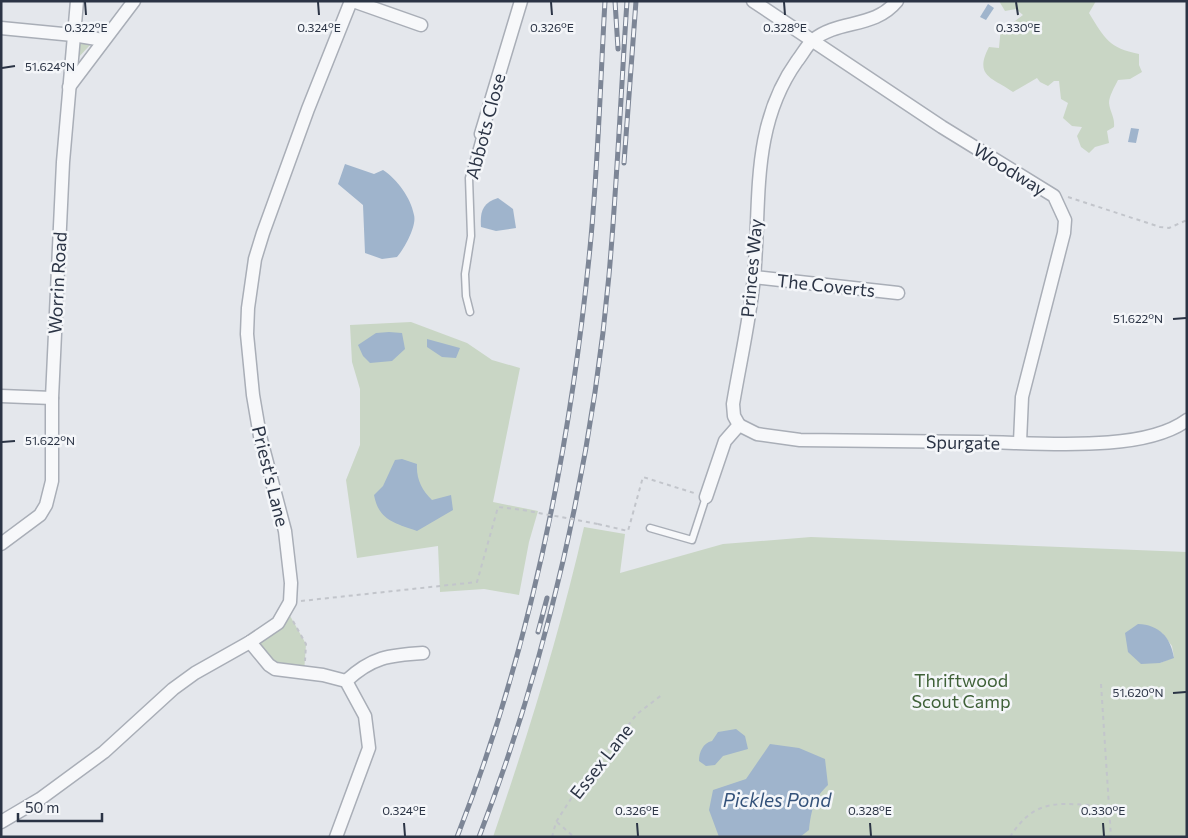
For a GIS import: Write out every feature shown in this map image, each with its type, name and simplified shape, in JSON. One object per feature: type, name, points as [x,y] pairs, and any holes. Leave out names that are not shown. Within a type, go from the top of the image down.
[{"type":"street","name":"Worrin Road","points":[[1,544],[31,523],[46,505],[52,481],[52,398],[68,88],[77,1]]},
{"type":"street","points":[[68,88],[134,1]]},
{"type":"street","points":[[352,1],[421,25]]},
{"type":"street","name":"Priest's Lane","points":[[288,608],[291,583],[285,531],[260,436],[253,396],[247,334],[248,308],[255,259],[263,233],[308,109],[352,1]]},
{"type":"street","name":"Woodway","points":[[753,1],[942,126],[1054,196],[1065,220],[1064,233],[1022,397],[1020,442]]},
{"type":"street","points":[[812,40],[845,25],[878,18],[897,1]]},
{"type":"street","name":"Abbots Close","points":[[481,134],[517,2]]},
{"type":"street","points":[[1,28],[103,40]]},
{"type":"street","name":"Princes Way","points":[[739,425],[734,416],[733,404],[754,277],[755,220],[764,138],[772,108],[790,72],[812,40]]},
{"type":"street","name":"The Coverts","points":[[754,277],[898,292]]},
{"type":"street","points":[[1,396],[52,398]]},
{"type":"street","points":[[706,497],[725,441],[739,425]]},
{"type":"street","name":"Spurgate","points":[[739,425],[757,434],[800,440],[1085,444],[1114,442],[1185,426]]},
{"type":"street","points":[[1,822],[40,799],[104,752],[173,688],[195,673],[250,642],[278,622],[288,608]]},
{"type":"street","points":[[250,642],[269,665],[275,669],[346,681]]},
{"type":"street","points":[[346,681],[359,669],[373,661],[396,655],[423,653]]},
{"type":"street","points":[[336,837],[368,748],[365,716],[346,681]]},
{"type":"lane","name":"Abbots Close","points":[[470,312],[466,296],[465,274],[471,236],[469,178],[481,134]]},
{"type":"lane","points":[[650,528],[692,540],[706,497]]},
{"type":"path","points":[[1054,196],[1064,195],[1160,227],[1169,228],[1187,220]]},
{"type":"path","points":[[304,673],[306,644],[289,614],[288,608],[477,582],[498,507],[523,510],[628,531],[642,477],[706,497]]},
{"type":"path","points":[[1102,684],[1111,837]]},
{"type":"path","name":"Essex Lane","points":[[552,837],[556,822],[576,791],[637,714],[662,694]]},
{"type":"path","points":[[1010,837],[1020,822],[1036,808],[1051,805],[1108,806]]},
{"type":"path","points":[[556,822],[574,837]]},
{"type":"green space","points":[[999,1],[1096,1],[1089,13],[1099,30],[1114,45],[1129,52],[1139,54],[1139,65],[1142,72],[1130,79],[1118,80],[1112,91],[1109,103],[1114,127],[1107,131],[1109,143],[1095,147],[1089,153],[1081,147],[1077,136],[1082,127],[1072,126],[1063,118],[1068,103],[1061,99],[1059,81],[1054,81],[1048,86],[1037,78],[1013,92],[988,76],[983,65],[985,57],[989,47],[999,48],[1001,26],[1011,24],[1023,15],[1016,9],[1005,11]]},
{"type":"green space","points":[[80,42],[90,45],[78,58],[77,57]]},
{"type":"green space","points":[[411,322],[467,343],[492,360],[520,368],[493,502],[538,511],[529,542],[519,595],[484,589],[440,592],[438,546],[357,558],[346,480],[360,445],[360,389],[352,362],[350,325]]},
{"type":"green space","name":"Thriftwood Scout Camp","points":[[584,527],[625,534],[620,573],[723,544],[811,537],[1187,552],[1187,837],[493,837],[543,683]],"holes":[[[1162,633],[1172,646],[1174,657],[1160,663]]]},
{"type":"green space","points":[[289,614],[306,644],[304,673],[284,671],[250,642]]},
{"type":"water","points":[[988,4],[994,8],[986,20],[980,17]]},
{"type":"water","points":[[1131,128],[1139,129],[1136,143],[1128,142]]},
{"type":"water","points":[[345,164],[374,174],[383,170],[393,178],[407,196],[414,215],[414,225],[403,249],[397,257],[382,259],[365,253],[363,205],[338,184]]},
{"type":"water","points":[[498,198],[513,209],[516,228],[496,231],[481,227],[481,217],[485,205]]},
{"type":"water","points":[[376,333],[402,333],[405,349],[392,361],[370,363],[363,356],[358,345]]},
{"type":"water","points":[[427,339],[460,348],[456,358],[442,357],[427,347]]},
{"type":"water","points":[[402,459],[417,464],[420,484],[432,500],[451,495],[453,510],[417,531],[395,523],[384,516],[376,504],[374,495],[383,486],[395,460]]},
{"type":"water","points":[[1138,624],[1158,629],[1170,644],[1174,658],[1160,663],[1141,664],[1128,652],[1125,633]]},
{"type":"water","points":[[736,729],[745,736],[748,749],[723,756],[715,765],[706,766],[699,761],[702,748],[712,741],[718,732]]},
{"type":"water","name":"Pickles Pond","points":[[770,744],[799,748],[825,759],[828,785],[819,795],[814,805],[809,830],[800,837],[719,837],[709,810],[713,790],[746,779]]},
{"type":"railway","points":[[457,837],[483,767],[506,696],[526,624],[558,479],[581,332],[589,258],[597,162],[605,1]]},
{"type":"railway","points":[[615,1],[618,49]]},
{"type":"railway","points":[[479,837],[526,701],[546,631],[578,489],[591,417],[609,275],[627,1]]},
{"type":"railway","points":[[624,163],[636,1]]},
{"type":"railway","points":[[538,632],[547,598]]}]
